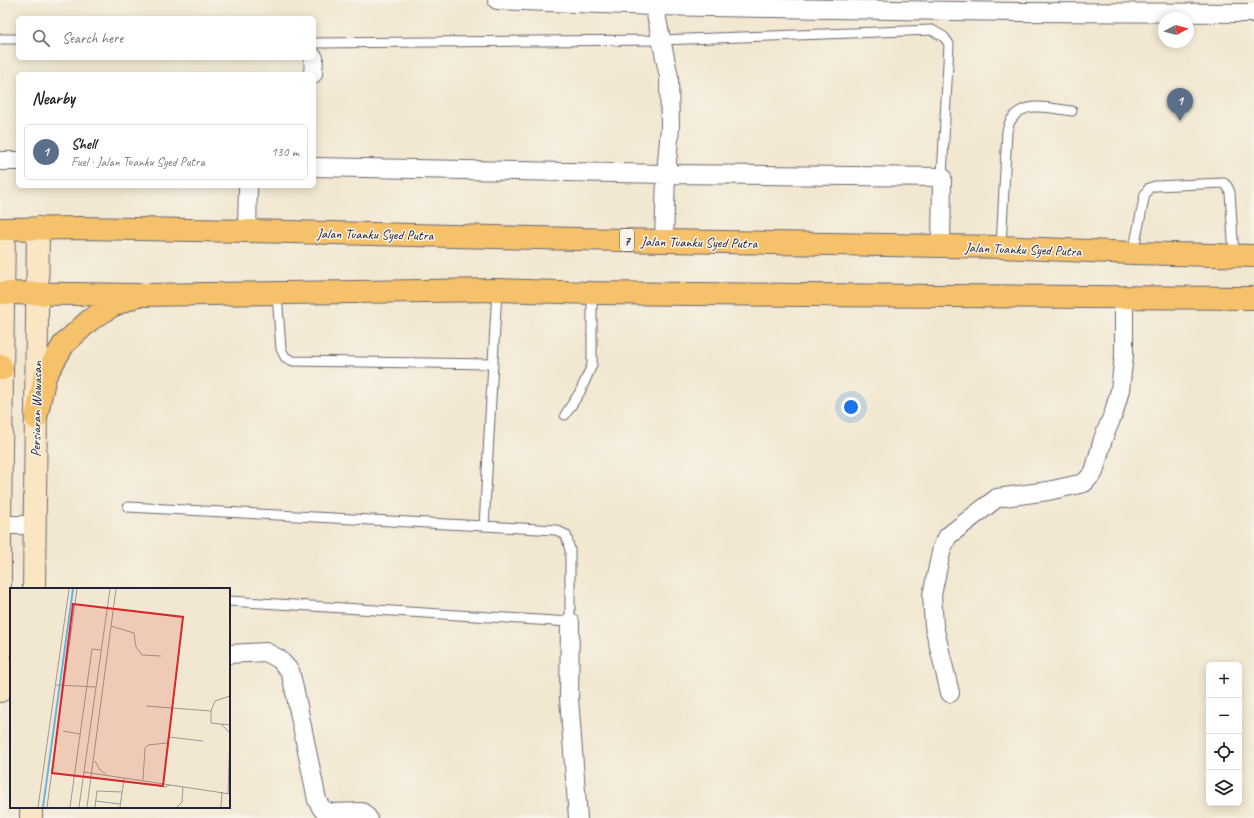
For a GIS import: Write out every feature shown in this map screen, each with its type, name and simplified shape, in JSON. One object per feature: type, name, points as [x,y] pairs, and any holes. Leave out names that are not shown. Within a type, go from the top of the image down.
[{"type":"main road","name":"Persiaran Wawasan","points":[[34,588],[38,228]]},
{"type":"main road","name":"Jalan Tuanku Syed Putra","points":[[2,229],[247,230],[664,241],[1001,247],[1244,256]]},
{"type":"main road","points":[[0,691],[2,229]]},
{"type":"main road","points":[[2,294],[37,293],[140,295],[497,290],[592,293],[1254,298]]},
{"type":"main road","points":[[36,418],[44,376],[64,344],[90,320],[112,306],[140,295]]},
{"type":"street","points":[[497,0],[1016,12],[1254,13]]},
{"type":"street","points":[[653,3],[669,77],[670,126],[666,174],[664,241]]},
{"type":"street","points":[[313,72],[314,60]]},
{"type":"street","points":[[0,161],[16,161]]},
{"type":"street","points":[[316,167],[666,174],[942,176],[941,246]]},
{"type":"street","points":[[247,230],[248,188]]},
{"type":"street","points":[[950,693],[934,626],[932,596],[942,548],[948,536],[997,498],[1048,491],[1084,483],[1094,472],[1103,439],[1114,412],[1120,390],[1124,356],[1124,297]]},
{"type":"street","points":[[0,525],[34,525]]},
{"type":"street","points":[[570,622],[569,698],[578,818]]},
{"type":"street","points":[[230,654],[266,652],[279,659],[290,671],[317,800],[322,809],[331,813],[362,812],[368,818]]},
{"type":"lane","points":[[316,43],[661,40],[932,30],[944,36],[949,44],[942,176]]},
{"type":"lane","points":[[0,39],[16,40]]},
{"type":"lane","points":[[1001,247],[1007,131],[1011,119],[1021,110],[1033,106],[1072,111]]},
{"type":"lane","points":[[1133,253],[1144,194],[1149,188],[1155,186],[1224,183],[1230,192],[1244,256]]},
{"type":"lane","points":[[484,526],[497,290]]},
{"type":"lane","points":[[277,292],[281,349],[285,357],[293,361],[493,364]]},
{"type":"lane","points":[[565,416],[580,392],[592,365],[592,293]]},
{"type":"lane","points":[[128,507],[556,530],[566,535],[570,550],[570,622],[230,601]]},
{"type":"place","name":"Shell","points":[[1180,121]]}]
